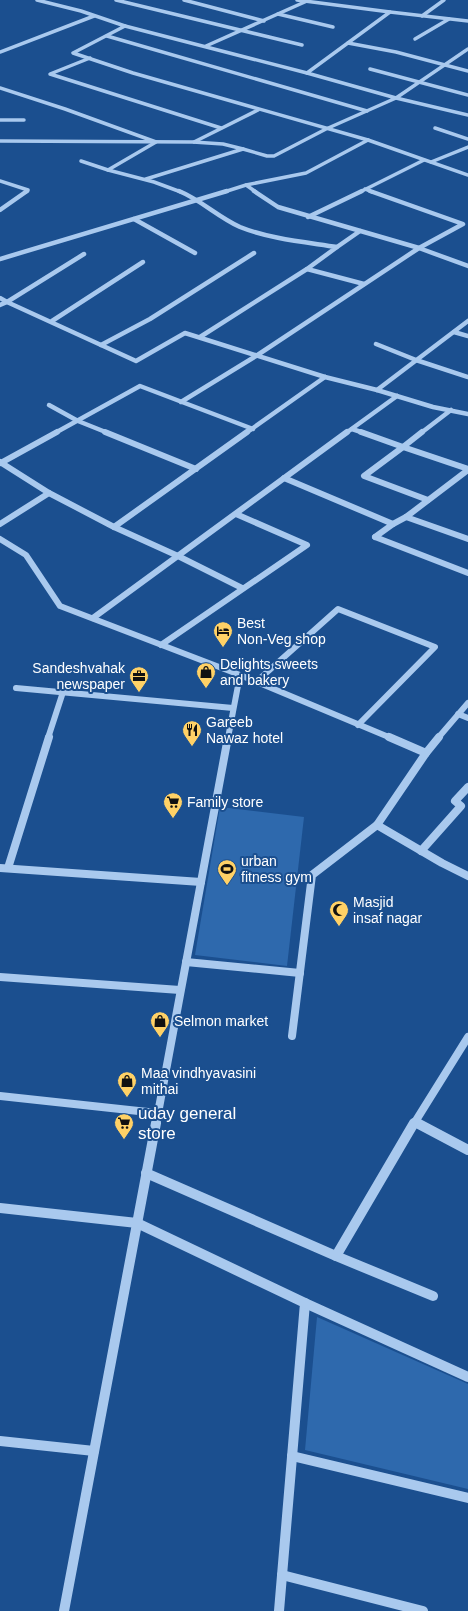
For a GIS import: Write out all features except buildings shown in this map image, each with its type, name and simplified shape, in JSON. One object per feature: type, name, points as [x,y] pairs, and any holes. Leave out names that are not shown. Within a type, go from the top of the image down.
[{"type":"street","points":[[37,0],[125,26],[206,46],[396,98],[468,115]]},
{"type":"street","points":[[116,0],[302,45]]},
{"type":"street","points":[[184,0],[264,20]]},
{"type":"street","points":[[297,0],[468,21]]},
{"type":"street","points":[[422,16],[444,0]]},
{"type":"street","points":[[206,46],[307,1]]},
{"type":"street","points":[[307,73],[390,12]]},
{"type":"street","points":[[278,14],[333,27]]},
{"type":"street","points":[[0,52],[94,16]]},
{"type":"street","points":[[415,39],[449,19]]},
{"type":"street","points":[[125,26],[73,52],[258,110],[368,140],[468,175]]},
{"type":"street","points":[[107,36],[367,111]]},
{"type":"street","points":[[348,43],[396,52],[468,71]]},
{"type":"street","points":[[0,49],[5,50]]},
{"type":"street","points":[[0,141],[193,142],[223,144],[267,156],[274,156],[326,129],[396,98],[444,64],[467,51]]},
{"type":"street","points":[[90,58],[50,74],[221,128]]},
{"type":"street","points":[[370,69],[420,81],[468,95]]},
{"type":"street","points":[[0,88],[65,109],[156,142]]},
{"type":"street","points":[[193,142],[258,110]]},
{"type":"street","points":[[0,120],[24,120]]},
{"type":"street","points":[[435,128],[468,139]]},
{"type":"street","points":[[0,259],[246,185],[306,173],[368,140]]},
{"type":"street","points":[[108,170],[156,142]]},
{"type":"street","points":[[431,162],[468,147]]},
{"type":"street","points":[[146,179],[243,150]]},
{"type":"street","points":[[308,216],[424,160]]},
{"type":"street","points":[[81,161],[108,170],[146,179],[175,189],[198,200],[241,227],[264,234],[337,247]]},
{"type":"street","points":[[0,180],[28,190],[0,210]]},
{"type":"street","points":[[246,185],[278,208],[419,248],[468,266]]},
{"type":"street","points":[[365,189],[468,226]]},
{"type":"street","points":[[134,219],[195,253]]},
{"type":"street","points":[[181,402],[256,356],[419,248],[463,224]]},
{"type":"street","points":[[200,337],[307,269],[360,231]]},
{"type":"street","points":[[101,345],[150,319],[254,253]]},
{"type":"street","points":[[0,305],[84,254]]},
{"type":"street","points":[[52,321],[143,262]]},
{"type":"street","points":[[307,269],[364,284]]},
{"type":"street","points":[[0,298],[52,321],[136,362],[185,333],[325,377],[377,390],[433,407],[468,414]]},
{"type":"street","points":[[377,390],[468,321]]},
{"type":"street","points":[[454,332],[468,336]]},
{"type":"street","points":[[376,344],[468,378]]},
{"type":"street","points":[[114,528],[325,377]]},
{"type":"street","points":[[0,463],[140,386],[253,429]]},
{"type":"street","points":[[93,618],[397,396]]},
{"type":"street","points":[[49,406],[78,421],[196,469]]},
{"type":"street","points":[[428,500],[364,476],[451,410]]},
{"type":"street","points":[[352,428],[468,470]]},
{"type":"street","points":[[0,463],[49,493],[114,528],[178,556],[242,588]]},
{"type":"street","points":[[468,470],[406,517],[375,537],[468,573]]},
{"type":"street","points":[[284,478],[393,524]]},
{"type":"street","points":[[0,524],[49,493]]},
{"type":"street","points":[[161,645],[242,588],[307,545],[236,514]]},
{"type":"street","points":[[406,517],[468,539]]},
{"type":"street","points":[[0,539],[26,555],[60,606],[240,675],[426,753]]},
{"type":"street","points":[[256,682],[338,609],[434,647],[358,725]]},
{"type":"street","points":[[64,1611],[240,675]]},
{"type":"street","points":[[16,688],[233,708]]},
{"type":"street","points":[[8,868],[63,692]]},
{"type":"street","points":[[292,1036],[312,875],[377,825],[426,753],[468,703]]},
{"type":"street","points":[[458,714],[468,718]]},
{"type":"street","points":[[422,851],[461,806],[455,801],[468,787]]},
{"type":"street","points":[[377,825],[468,876]]},
{"type":"street","points":[[0,868],[201,882]]},
{"type":"street","points":[[186,962],[300,973]]},
{"type":"street","points":[[0,977],[180,990]]},
{"type":"street","points":[[336,1256],[415,1122],[468,1037]]},
{"type":"street","points":[[0,1096],[158,1113]]},
{"type":"street","points":[[415,1122],[468,1150]]},
{"type":"street","points":[[146,1173],[336,1256],[434,1296]]},
{"type":"street","points":[[0,1208],[137,1223],[305,1303],[468,1377]]},
{"type":"street","points":[[279,1611],[305,1303]]},
{"type":"street","points":[[0,1441],[94,1451]]},
{"type":"street","points":[[292,1456],[468,1498]]},
{"type":"street","points":[[282,1575],[422,1611]]},
{"type":"shaded area","points":[[220,807],[304,817],[287,966],[195,955]]},
{"type":"shaded area","points":[[317,1317],[468,1384],[468,1489],[305,1450]]},
{"type":"place","name":"Best Non-Veg shop","points":[[223,648]]},
{"type":"place","name":"Delights sweets and bakery","points":[[206,689]]},
{"type":"place","name":"Sandeshvahak newspaper","points":[[139,693]]},
{"type":"place","name":"Gareeb Nawaz hotel","points":[[192,747]]},
{"type":"place","name":"Family store","points":[[173,819]]},
{"type":"place","name":"urban fitness gym","points":[[227,886]]},
{"type":"place","name":"Masjid insaf nagar","points":[[339,927]]},
{"type":"place","name":"Selmon market","points":[[160,1038]]},
{"type":"place","name":"Maa vindhyavasini mithai","points":[[127,1098]]},
{"type":"place","name":"uday general store","points":[[124,1140]]}]
